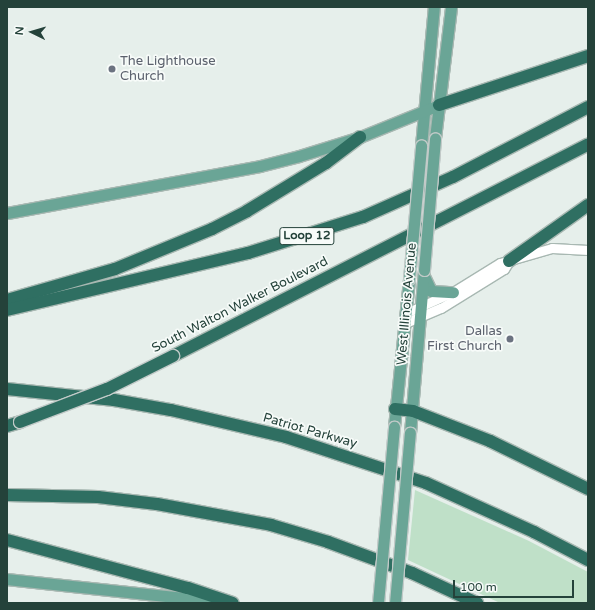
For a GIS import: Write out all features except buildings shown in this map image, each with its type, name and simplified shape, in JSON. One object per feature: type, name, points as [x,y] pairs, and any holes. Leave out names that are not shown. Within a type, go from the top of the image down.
[{"type":"highway","points":[[439,105],[588,56]]},
{"type":"highway","name":"Loop 12","points":[[7,310],[248,253],[363,217],[453,177],[588,107]]},
{"type":"highway","points":[[7,300],[115,269],[212,229],[247,211],[326,163],[360,137]]},
{"type":"highway","name":"South Walton Walker Boulevard","points":[[7,426],[107,389],[588,144]]},
{"type":"highway","points":[[509,261],[588,205]]},
{"type":"highway","name":"Patriot Parkway","points":[[7,389],[114,400],[171,410],[300,441],[426,483],[534,532],[588,560]]},
{"type":"highway","points":[[395,409],[413,411],[490,441],[588,489]]},
{"type":"highway","points":[[7,495],[98,497],[157,504],[271,526],[328,542],[412,573],[477,603]]},
{"type":"highway","points":[[7,540],[188,588],[232,603]]},
{"type":"main road","name":"West Illinois Avenue","points":[[378,603],[395,409],[406,318],[420,146],[434,7]]},
{"type":"main road","name":"West Illinois Avenue","points":[[395,603],[413,411],[435,138],[451,7]]},
{"type":"main road","points":[[7,214],[260,166],[360,137],[424,113],[439,105]]},
{"type":"main road","points":[[424,272],[425,282],[431,291],[453,292]]},
{"type":"main road","points":[[7,579],[229,603]]},
{"type":"street","points":[[406,318],[421,307],[453,292],[500,263],[552,248],[588,250]]},
{"type":"street","points":[[406,318],[420,319],[504,269],[509,261]]},
{"type":"green space","points":[[415,490],[529,541],[588,572],[588,603],[500,603],[408,560]]},
{"type":"place","name":"The Lighthouse Church","points":[[112,69]]},
{"type":"place","name":"Dallas First Church","points":[[510,339]]}]
